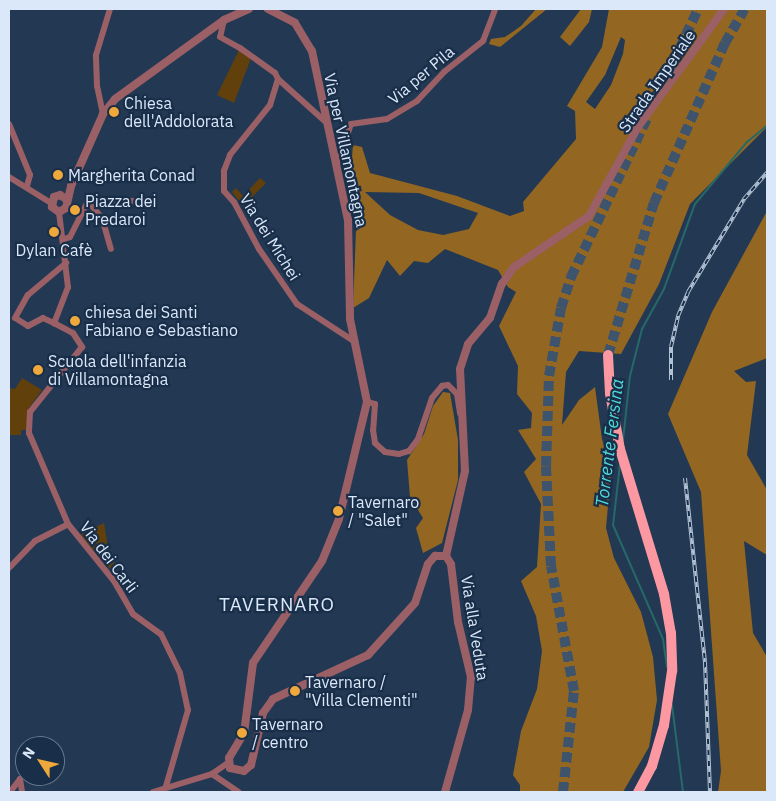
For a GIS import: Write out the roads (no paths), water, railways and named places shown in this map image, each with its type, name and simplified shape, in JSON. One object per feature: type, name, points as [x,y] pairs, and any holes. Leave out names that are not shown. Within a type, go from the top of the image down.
[{"type":"highway","points":[[608,356],[615,428],[664,594],[671,633],[672,671],[664,725],[652,766],[638,792]]},
{"type":"street","points":[[103,114],[96,86],[96,55],[110,9]]},
{"type":"street","points":[[58,212],[66,208],[66,199],[103,114],[115,99],[224,20],[249,9]]},
{"type":"street","name":"Via per Villamontagna","points":[[228,763],[244,733],[253,663],[322,561],[331,540],[348,488],[367,402],[350,319],[350,235],[337,164],[312,51],[304,34],[281,13],[268,9]]},
{"type":"street","name":"Via per Pila","points":[[337,164],[351,124],[387,119],[417,101],[444,72],[483,41],[495,9]]},
{"type":"street","name":"Strada Imperiale","points":[[446,556],[462,497],[465,471],[462,355],[468,344],[490,318],[502,284],[527,256],[589,216],[638,127],[724,9]]},
{"type":"street","points":[[224,20],[220,37],[240,48],[275,73],[278,79],[328,124]]},
{"type":"street","name":"Via dei Michei","points":[[278,79],[270,105],[230,155],[224,172],[224,191],[234,202],[259,249],[297,304],[355,342]]},
{"type":"street","points":[[9,124],[30,176],[27,186]]},
{"type":"street","points":[[9,177],[27,186],[51,203],[58,212],[64,240],[68,280],[67,296],[54,323],[43,318],[28,326],[15,318],[28,295],[66,263]]},
{"type":"street","points":[[51,203],[57,195],[66,199]]},
{"type":"street","points":[[88,201],[139,200]]},
{"type":"street","points":[[64,240],[70,237],[88,201]]},
{"type":"street","points":[[88,201],[102,218],[111,249]]},
{"type":"street","name":"Via dei Carli","points":[[54,323],[73,333],[82,347],[30,412],[29,433],[68,524],[114,581],[133,614],[161,634],[180,673],[188,710],[166,786]]},
{"type":"street","points":[[367,402],[375,404],[372,430],[375,443],[392,453],[409,451],[418,439],[436,390],[442,386],[448,385],[456,394],[464,426]]},
{"type":"street","points":[[9,568],[35,542],[68,524]]},
{"type":"street","points":[[153,792],[166,786],[212,774],[228,763],[235,771],[244,771],[251,765],[263,713],[273,698],[368,655],[415,603],[428,564],[439,555],[446,556]]},
{"type":"street","name":"Via alla Veduta","points":[[445,792],[468,710],[472,677],[458,622],[451,564],[446,556]]},
{"type":"street","points":[[212,774],[239,792]]},
{"type":"street","points":[[10,792],[20,779],[22,792]]},
{"type":"waterway","name":"Torrente Fersina","points":[[623,440],[630,376],[642,329],[664,289],[695,204],[747,142],[767,126]]},
{"type":"waterway","name":"Torrente Fersina","points":[[620,464],[613,525],[663,639],[667,668]]},
{"type":"waterway","name":"Torrente Fersina","points":[[672,705],[683,792]]},
{"type":"tunnel","points":[[654,103],[698,9]]},
{"type":"tunnel","points":[[608,355],[654,203],[725,43],[745,9]]},
{"type":"tunnel","points":[[563,792],[574,691],[551,566],[546,466],[549,376],[561,308],[571,277],[648,116]]},
{"type":"railway","points":[[671,380],[671,347],[678,316],[688,292],[744,199],[767,173]]},
{"type":"railway","points":[[685,478],[705,662],[710,792]]},
{"type":"place","name":"Chiesa dell'Addolorata","points":[[114,112]]},
{"type":"place","name":"Margherita Conad","points":[[58,175]]},
{"type":"place","name":"Piazza dei Predaroi","points":[[75,210]]},
{"type":"place","name":"Dylan Cafè","points":[[54,232]]},
{"type":"place","name":"chiesa dei Santi Fabiano e Sebastiano","points":[[75,321]]},
{"type":"place","name":"Scuola dell'infanzia di Villamontagna","points":[[38,370]]},
{"type":"place","name":"Tavernaro / \"Salet\"","points":[[338,511]]},
{"type":"place","name":"Tavernaro / \"Villa Clementi\"","points":[[295,691]]},
{"type":"place","name":"Tavernaro / centro","points":[[242,733]]},
{"type":"district","name":"TAVERNARO","points":[[277,605]]}]
